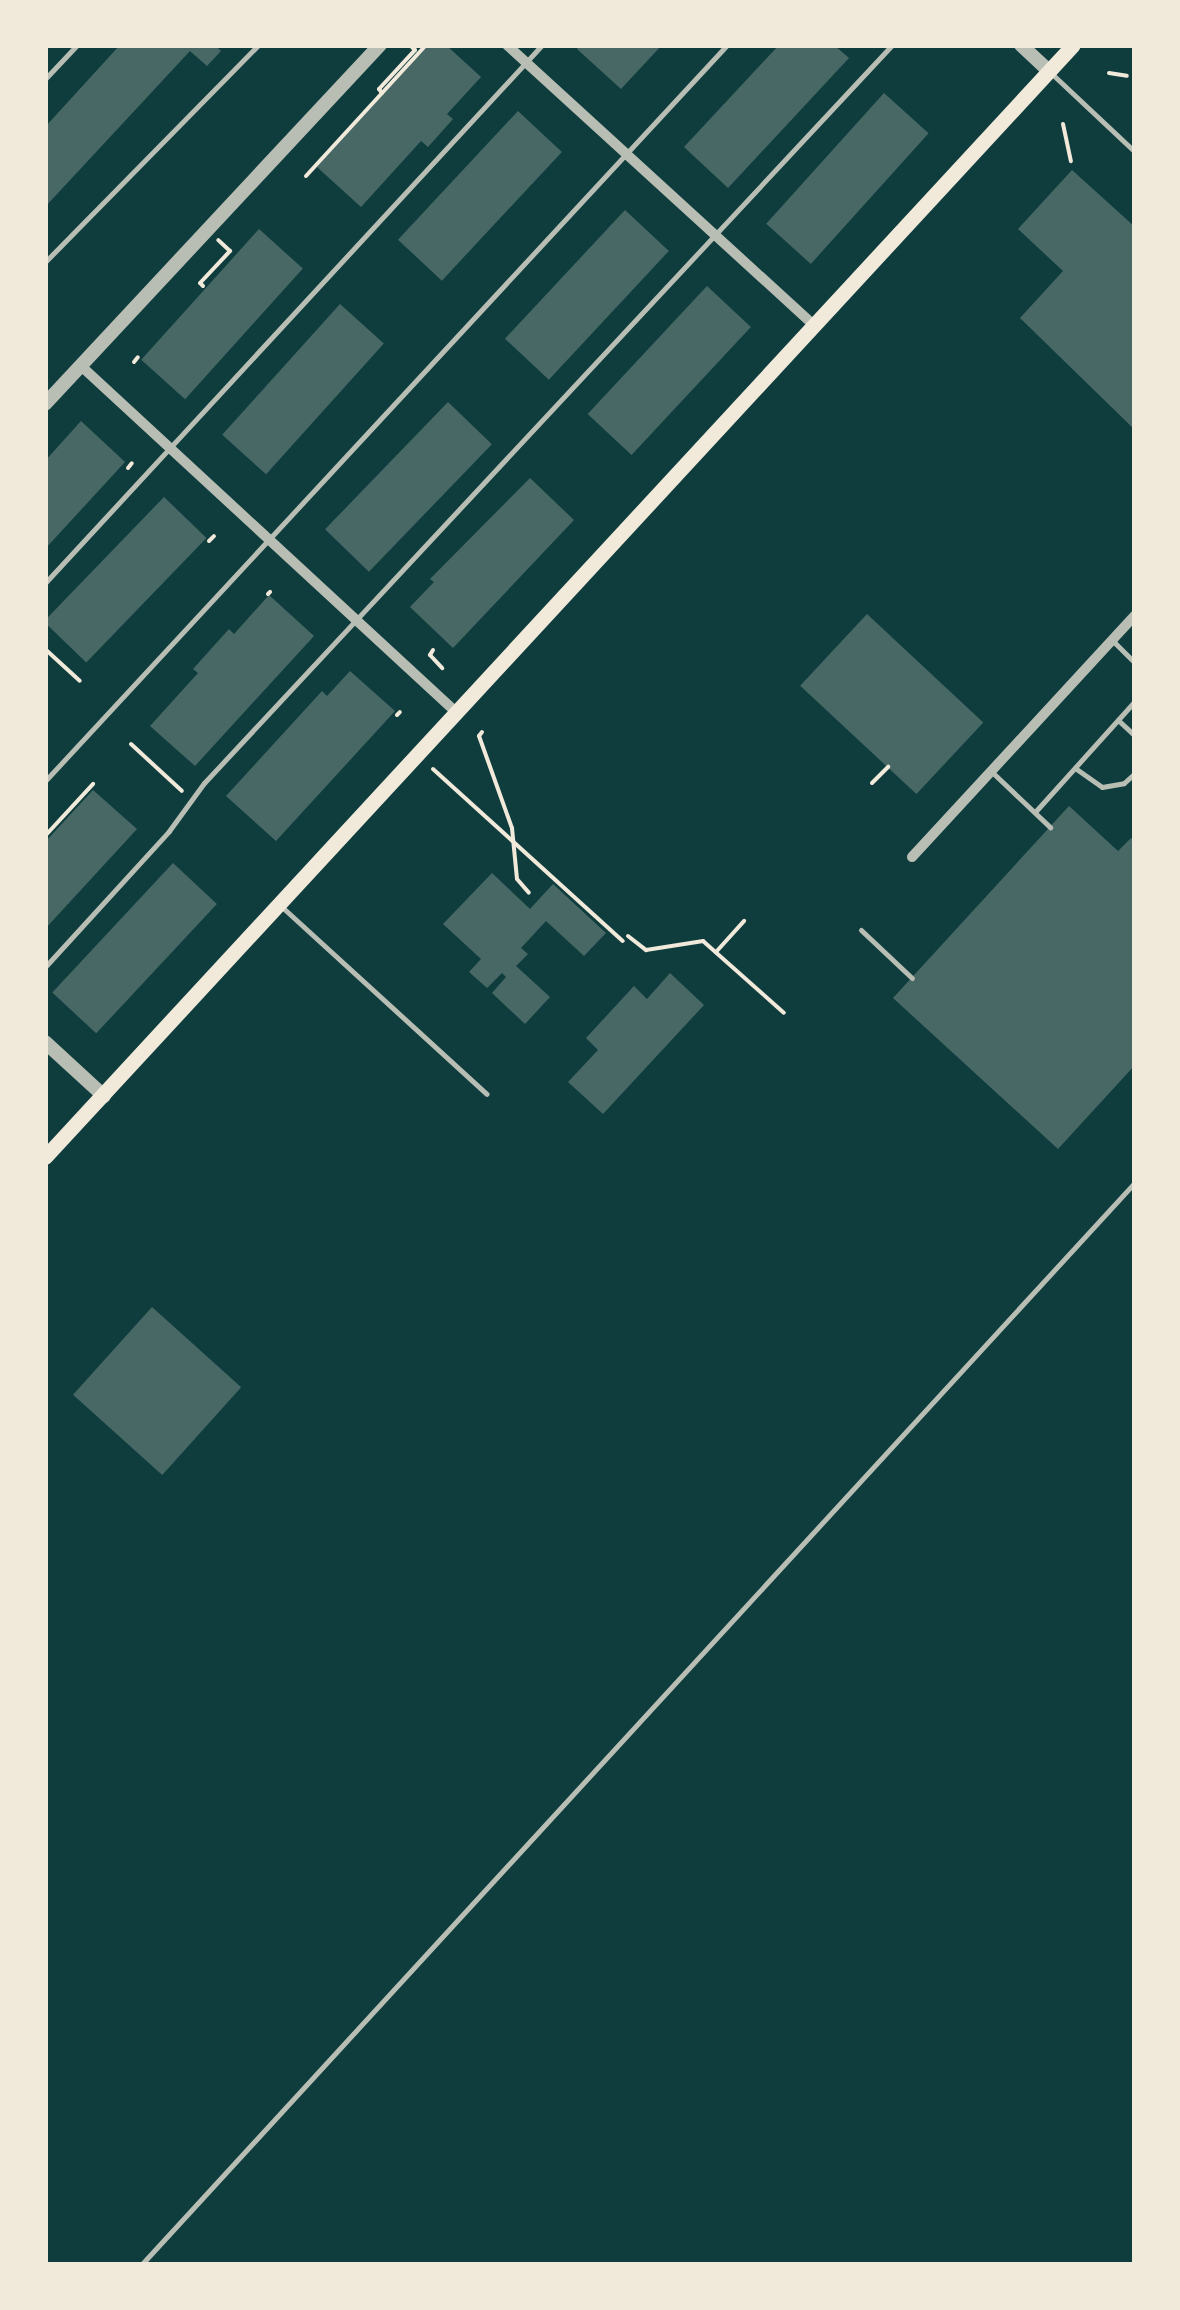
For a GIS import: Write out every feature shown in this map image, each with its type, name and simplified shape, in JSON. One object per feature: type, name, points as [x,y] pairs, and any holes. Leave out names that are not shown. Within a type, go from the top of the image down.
[{"type":"main road","points":[[45,1157],[1073,45]]},
{"type":"street","points":[[45,404],[380,45]]},
{"type":"street","points":[[507,45],[814,325]]},
{"type":"street","points":[[1021,45],[1049,71]]},
{"type":"street","points":[[80,365],[456,713]]},
{"type":"street","points":[[912,857],[1135,615]]},
{"type":"street","points":[[45,1042],[104,1096]]},
{"type":"lane","points":[[45,79],[76,45]]},
{"type":"lane","points":[[45,262],[258,45]]},
{"type":"lane","points":[[45,583],[542,45]]},
{"type":"lane","points":[[45,781],[727,45]]},
{"type":"lane","points":[[45,967],[169,831],[204,782],[358,622],[892,45]]},
{"type":"lane","points":[[1049,71],[1135,152]]},
{"type":"lane","points":[[1112,640],[1135,663]]},
{"type":"lane","points":[[1034,812],[1135,701]]},
{"type":"lane","points":[[1118,720],[1135,736]]},
{"type":"lane","points":[[1075,768],[1094,784],[1110,787],[1135,774]]},
{"type":"lane","points":[[992,770],[1050,826]]},
{"type":"lane","points":[[280,904],[487,1094]]},
{"type":"lane","points":[[861,930],[912,978]]},
{"type":"lane","points":[[141,2265],[1135,1182]]},
{"type":"path","points":[[382,93],[379,89],[415,50],[410,45]]},
{"type":"path","points":[[306,176],[426,45]]},
{"type":"path","points":[[1109,73],[1127,76]]},
{"type":"path","points":[[1064,124],[1071,161]]},
{"type":"path","points":[[204,286],[200,283],[230,251]]},
{"type":"path","points":[[45,649],[80,681]]},
{"type":"path","points":[[433,650],[430,656],[442,668]]},
{"type":"path","points":[[482,732],[479,736],[513,842],[516,879],[529,893]]},
{"type":"path","points":[[131,744],[182,791]]},
{"type":"path","points":[[872,784],[888,767]]},
{"type":"path","points":[[433,768],[626,939],[646,950],[703,940],[784,1012]]},
{"type":"path","points":[[45,836],[93,784]]},
{"type":"path","points":[[716,952],[744,922]]},
{"type":"building","points":[[120,45],[215,45],[221,51],[207,66],[190,51],[45,207],[45,127]]},
{"type":"building","points":[[428,45],[446,45],[481,77],[447,114],[453,119],[428,147],[421,141],[361,207],[317,167]]},
{"type":"building","points":[[580,45],[662,45],[621,89],[577,49]]},
{"type":"building","points":[[779,45],[834,45],[849,58],[728,188],[684,147]]},
{"type":"building","points":[[884,93],[929,133],[811,264],[766,224]]},
{"type":"building","points":[[518,111],[562,152],[442,281],[398,240]]},
{"type":"building","points":[[1072,170],[1135,227],[1135,430],[1020,318],[1063,271],[1018,229]]},
{"type":"building","points":[[625,210],[669,251],[549,380],[505,339]]},
{"type":"building","points":[[259,229],[303,268],[185,399],[141,360]]},
{"type":"building","points":[[707,286],[751,327],[632,455],[588,414]]},
{"type":"building","points":[[340,304],[384,343],[266,474],[222,435]]},
{"type":"building","points":[[448,402],[492,444],[369,572],[325,529]]},
{"type":"building","points":[[81,421],[125,462],[45,549],[45,461]]},
{"type":"building","points":[[530,478],[574,520],[453,648],[410,607],[434,582],[430,579]]},
{"type":"building","points":[[164,497],[206,538],[86,662],[45,620]]},
{"type":"building","points":[[269,595],[314,636],[195,766],[150,726],[198,673],[193,669],[229,629],[234,634]]},
{"type":"building","points":[[867,614],[983,722],[916,794],[800,686]]},
{"type":"building","points":[[350,671],[395,711],[276,841],[226,796],[322,691],[327,696]]},
{"type":"building","points":[[93,790],[137,829],[45,929],[45,842]]},
{"type":"building","points":[[1069,806],[1118,851],[1131,838],[1135,842],[1135,1065],[1058,1149],[893,998]]},
{"type":"building","points":[[173,863],[217,904],[96,1033],[52,992]]},
{"type":"building","points":[[492,873],[530,909],[553,884],[606,933],[584,956],[546,921],[521,948],[528,954],[516,966],[550,997],[525,1024],[492,993],[506,977],[502,973],[487,988],[469,972],[481,959],[443,924]]},
{"type":"building","points":[[670,973],[704,1005],[603,1114],[568,1082],[598,1050],[586,1038],[634,986],[647,999]]},
{"type":"building","points":[[152,1307],[241,1387],[162,1475],[73,1395]]}]
